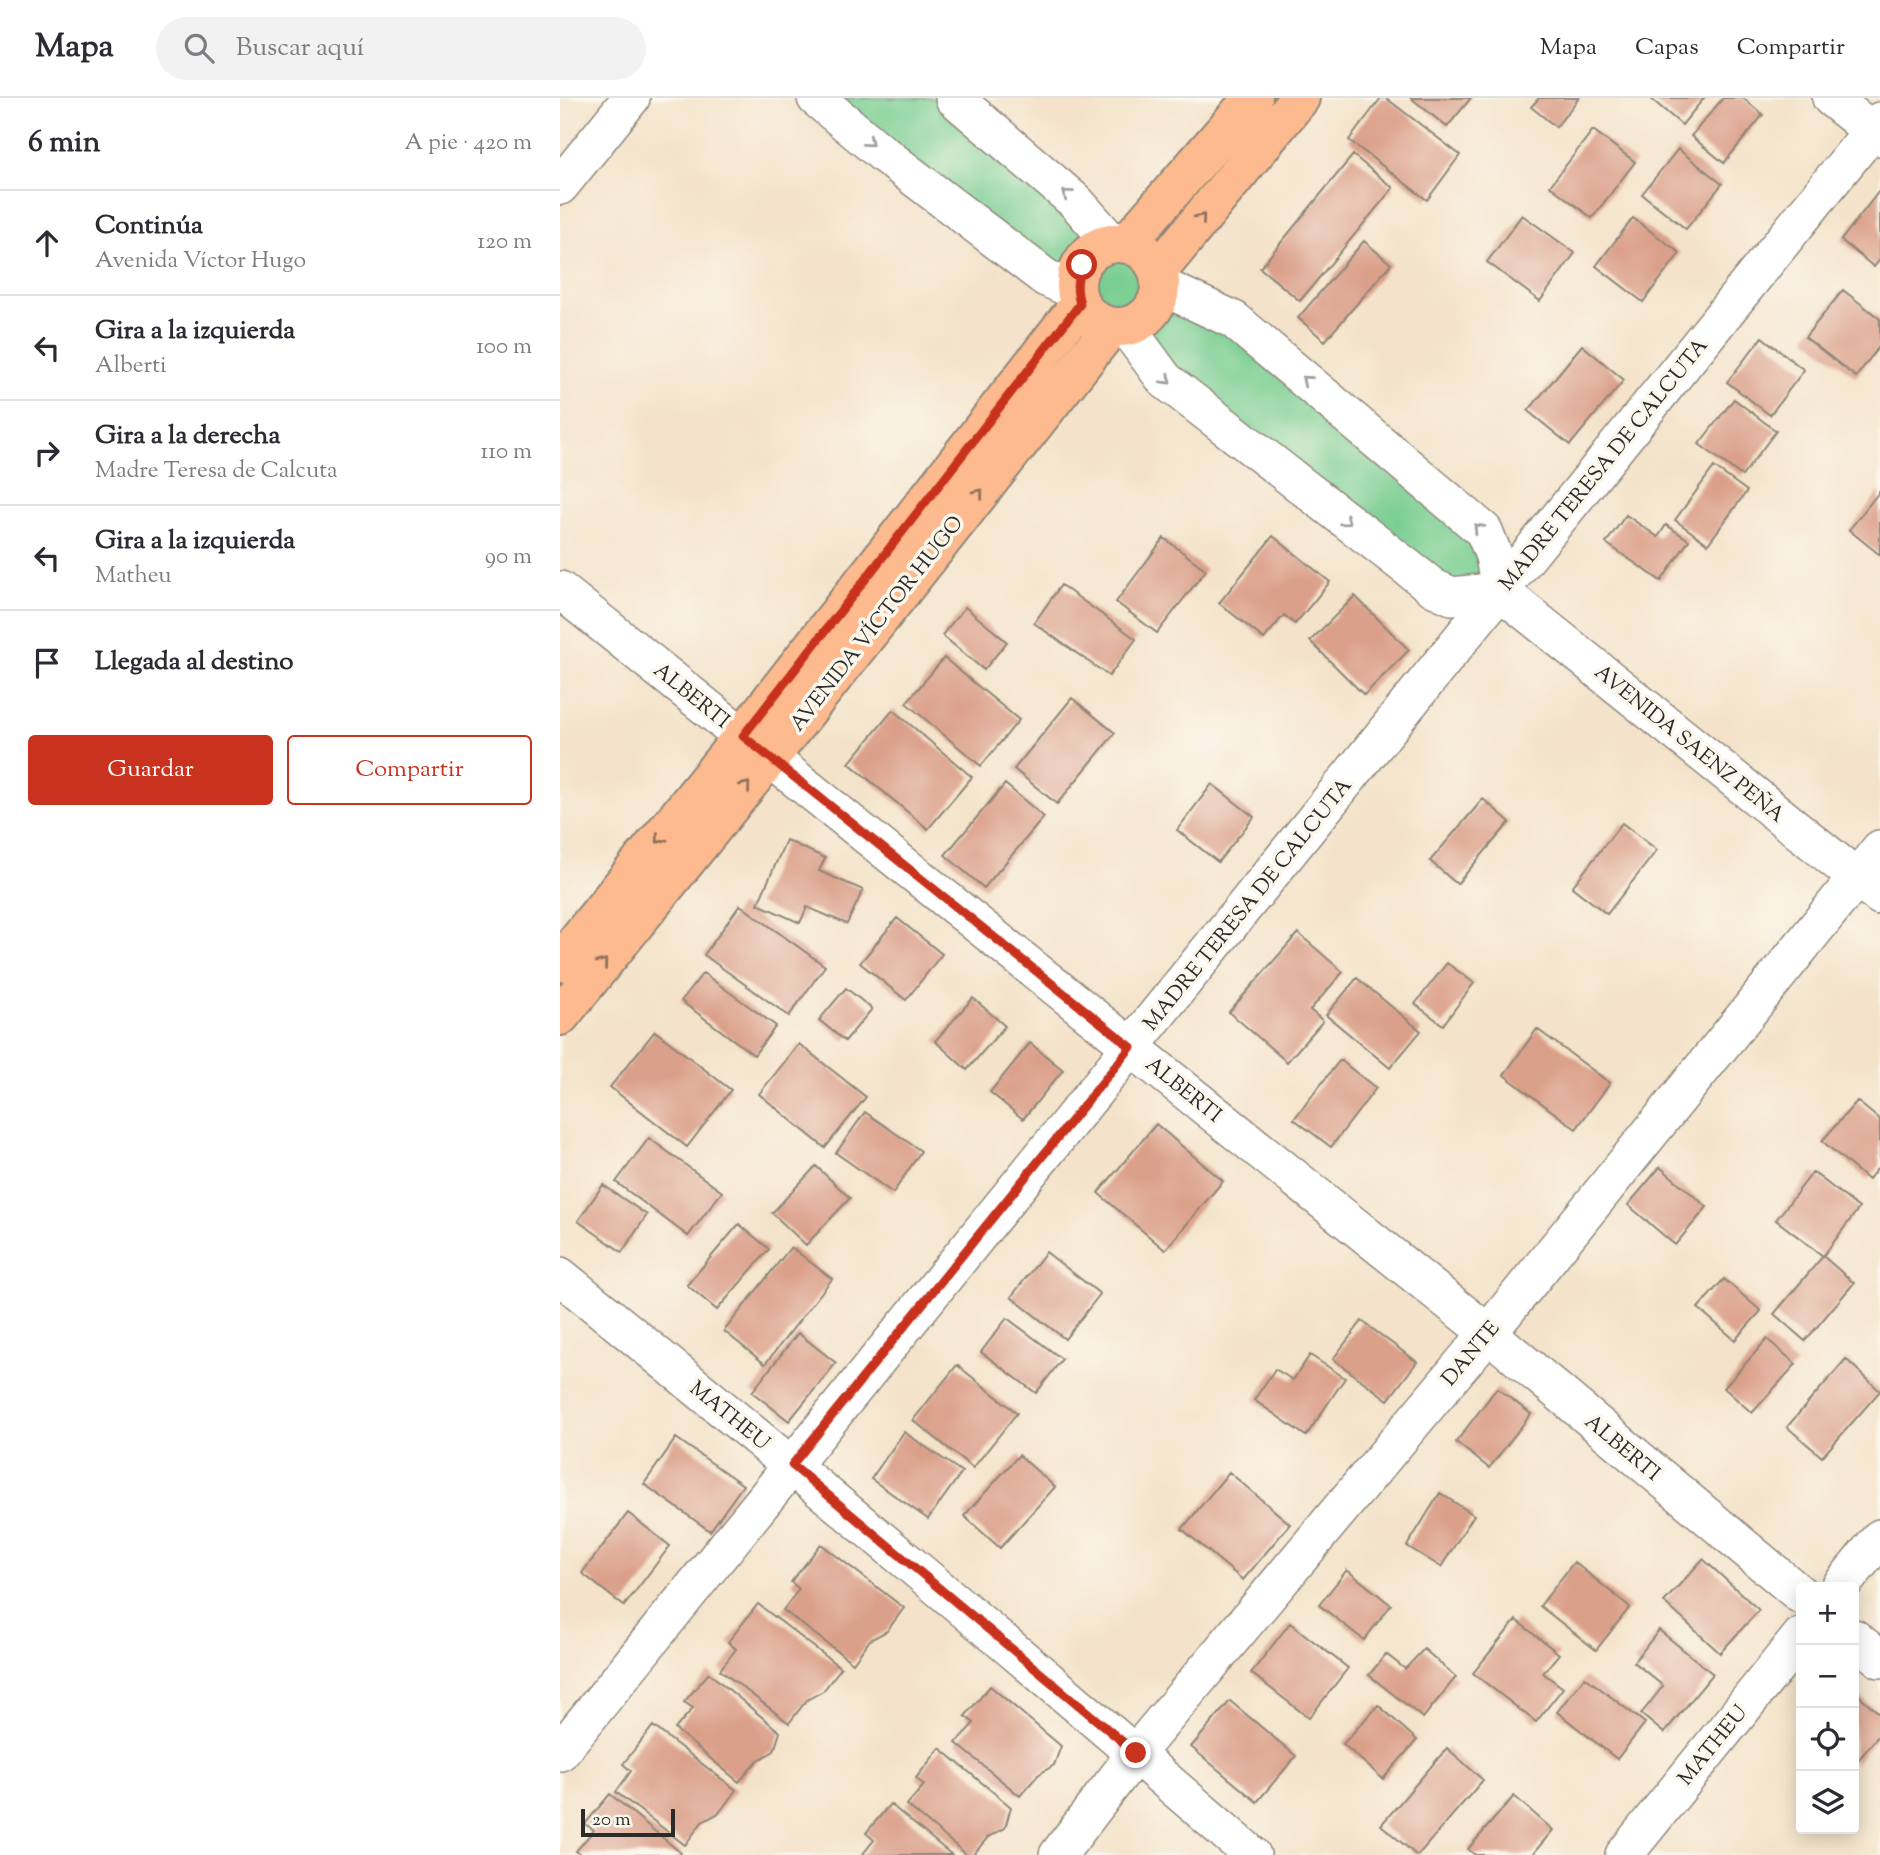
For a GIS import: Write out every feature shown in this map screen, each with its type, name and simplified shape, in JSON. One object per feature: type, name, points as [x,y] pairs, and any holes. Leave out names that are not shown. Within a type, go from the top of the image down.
[{"type":"main road","name":"AVENIDA VÍCTOR HUGO","points":[[560,1016],[1078,298],[1077,278],[1089,255],[1100,247],[1120,244],[1253,98]]},
{"type":"main road","name":"AVENIDA VÍCTOR HUGO","points":[[560,962],[756,747],[1118,327],[1139,321],[1151,312],[1158,300],[1159,278],[1300,98]]},
{"type":"main road","points":[[1120,244],[1140,249],[1151,258],[1159,278]]},
{"type":"main road","points":[[1078,298],[1088,315],[1098,323],[1118,327]]},
{"type":"street","points":[[560,186],[631,98]]},
{"type":"street","points":[[816,98],[882,153],[1046,278],[1078,298]]},
{"type":"street","points":[[954,98],[1076,202],[1120,244]]},
{"type":"street","points":[[1831,98],[1877,130]]},
{"type":"street","name":"MADRE TERESA DE CALCUTA","points":[[560,1752],[1877,130]]},
{"type":"street","points":[[1118,327],[1165,380],[1434,588],[1452,596],[1500,591],[1494,556],[1484,531],[1234,320],[1159,278]]},
{"type":"street","name":"ALBERTI","points":[[560,590],[1488,1333],[1796,1591]]},
{"type":"street","name":"AVENIDA SAENZ PEÑA","points":[[1500,591],[1869,887]]},
{"type":"street","name":"DANTE","points":[[1058,1855],[1136,1753],[1488,1333],[1869,887],[1880,849]]},
{"type":"street","name":"MATHEU","points":[[560,1276],[792,1465],[1136,1753],[1252,1855]]},
{"type":"street","points":[[1844,1582],[1880,1538]]},
{"type":"street","name":"MATHEU","points":[[1624,1855],[1796,1642]]},
{"type":"street","points":[[1859,1642],[1880,1659]]},
{"type":"green space","points":[[816,98],[948,98],[1158,271],[1484,531],[1500,591],[1452,596],[1111,327],[1088,315]]},
{"type":"building","points":[[1381,98],[1386,98],[1460,155],[1427,200],[1349,140]]},
{"type":"building","points":[[1411,98],[1471,98],[1447,127]]},
{"type":"building","points":[[1539,98],[1579,98],[1556,127],[1531,107]]},
{"type":"building","points":[[1650,98],[1704,98],[1682,125]]},
{"type":"building","points":[[1723,98],[1743,98],[1763,115],[1724,163],[1691,136]]},
{"type":"building","points":[[1593,130],[1635,162],[1592,218],[1550,186]]},
{"type":"building","points":[[1678,149],[1722,184],[1686,229],[1642,194]]},
{"type":"building","points":[[1353,155],[1393,188],[1300,301],[1260,268]]},
{"type":"building","points":[[1880,190],[1880,259],[1874,267],[1841,240]]},
{"type":"building","points":[[1522,215],[1575,253],[1540,301],[1487,262]]},
{"type":"building","points":[[1633,218],[1680,253],[1643,302],[1596,266]]},
{"type":"building","points":[[1364,241],[1391,264],[1325,341],[1298,318]]},
{"type":"building","points":[[1843,290],[1880,319],[1880,345],[1856,377],[1805,337]]},
{"type":"building","points":[[1762,337],[1804,370],[1770,415],[1727,382]]},
{"type":"building","points":[[1582,345],[1624,380],[1570,445],[1528,411]]},
{"type":"building","points":[[1734,399],[1776,431],[1742,476],[1699,444]]},
{"type":"building","points":[[1714,467],[1747,491],[1708,544],[1675,520]]},
{"type":"building","points":[[1880,491],[1880,555],[1849,530]]},
{"type":"building","points":[[1626,515],[1658,537],[1666,525],[1689,540],[1661,581],[1606,543]]},
{"type":"building","points":[[1273,536],[1330,582],[1295,624],[1284,615],[1264,639],[1219,603]]},
{"type":"building","points":[[1164,538],[1206,570],[1157,633],[1116,602]]},
{"type":"building","points":[[1061,585],[1136,639],[1109,676],[1034,623]]},
{"type":"building","points":[[1355,596],[1409,650],[1364,695],[1310,641]]},
{"type":"building","points":[[965,607],[1007,642],[984,670],[942,635]]},
{"type":"building","points":[[944,658],[1019,720],[981,766],[906,703]]},
{"type":"building","points":[[1072,698],[1115,733],[1057,804],[1014,769]]},
{"type":"building","points":[[893,710],[972,777],[928,829],[849,763]]},
{"type":"building","points":[[1005,784],[1044,817],[984,888],[945,855]]},
{"type":"building","points":[[1212,784],[1254,817],[1218,862],[1177,830]]},
{"type":"building","points":[[1483,799],[1510,822],[1457,884],[1430,861]]},
{"type":"building","points":[[1622,823],[1657,850],[1607,914],[1572,887]]},
{"type":"building","points":[[786,840],[825,858],[819,871],[863,890],[847,924],[807,907],[800,923],[758,904]]},
{"type":"building","points":[[740,905],[825,966],[789,1016],[704,955]]},
{"type":"building","points":[[897,918],[942,954],[906,1000],[860,963]]},
{"type":"building","points":[[1298,933],[1343,972],[1310,1010],[1323,1021],[1287,1062],[1229,1012]]},
{"type":"building","points":[[1447,963],[1474,983],[1443,1025],[1415,1004]]},
{"type":"building","points":[[703,973],[776,1026],[754,1055],[681,1001]]},
{"type":"building","points":[[1357,978],[1421,1031],[1390,1068],[1326,1015]]},
{"type":"building","points":[[846,988],[872,1009],[845,1041],[819,1020]]},
{"type":"building","points":[[973,998],[1005,1026],[967,1070],[935,1041]]},
{"type":"building","points":[[1537,1029],[1610,1083],[1576,1129],[1504,1075]]},
{"type":"building","points":[[655,1031],[731,1090],[687,1147],[610,1087]]},
{"type":"building","points":[[1030,1043],[1063,1070],[1023,1119],[990,1092]]},
{"type":"building","points":[[799,1044],[866,1097],[825,1148],[759,1094]]},
{"type":"building","points":[[1340,1060],[1376,1088],[1331,1147],[1294,1119]]},
{"type":"building","points":[[1857,1101],[1880,1120],[1880,1165],[1868,1180],[1822,1141]]},
{"type":"building","points":[[865,1112],[921,1151],[893,1193],[836,1153]]},
{"type":"building","points":[[1156,1124],[1223,1181],[1165,1250],[1098,1193]]},
{"type":"building","points":[[649,1138],[722,1192],[688,1236],[616,1182]]},
{"type":"building","points":[[816,1166],[850,1198],[806,1245],[772,1213]]},
{"type":"building","points":[[1660,1167],[1707,1207],[1675,1245],[1628,1205]]},
{"type":"building","points":[[1813,1172],[1859,1208],[1823,1256],[1776,1220]]},
{"type":"building","points":[[603,1185],[647,1215],[622,1252],[578,1221]]},
{"type":"building","points":[[739,1224],[769,1249],[717,1310],[687,1285]]},
{"type":"building","points":[[791,1247],[832,1279],[765,1364],[724,1331]]},
{"type":"building","points":[[1046,1252],[1100,1294],[1065,1339],[1011,1297]]},
{"type":"building","points":[[1823,1256],[1854,1283],[1805,1341],[1774,1314]]},
{"type":"building","points":[[1724,1279],[1761,1311],[1735,1340],[1698,1308]]},
{"type":"building","points":[[1007,1318],[1062,1359],[1036,1393],[981,1352]]},
{"type":"building","points":[[1362,1321],[1417,1362],[1388,1400],[1333,1359]]},
{"type":"building","points":[[798,1333],[836,1363],[789,1421],[752,1392]]},
{"type":"building","points":[[1767,1339],[1796,1364],[1752,1413],[1724,1388]]},
{"type":"building","points":[[1310,1355],[1345,1378],[1306,1436],[1254,1400],[1275,1369],[1293,1380]]},
{"type":"building","points":[[1846,1359],[1880,1391],[1822,1457],[1787,1427]]},
{"type":"building","points":[[957,1365],[1017,1413],[973,1468],[913,1420]]},
{"type":"building","points":[[1497,1388],[1531,1414],[1489,1468],[1456,1442]]},
{"type":"building","points":[[904,1432],[962,1472],[928,1519],[871,1479]]},
{"type":"building","points":[[676,1438],[743,1485],[710,1531],[644,1484]]},
{"type":"building","points":[[1019,1455],[1055,1487],[1000,1548],[964,1516]]},
{"type":"building","points":[[1229,1472],[1290,1524],[1243,1580],[1182,1529]]},
{"type":"building","points":[[1440,1493],[1474,1515],[1441,1567],[1407,1546]]},
{"type":"building","points":[[628,1513],[670,1546],[624,1606],[582,1573]]},
{"type":"building","points":[[821,1544],[904,1608],[887,1631],[870,1640],[853,1663],[783,1610],[799,1589],[791,1582]]},
{"type":"building","points":[[1703,1559],[1759,1610],[1720,1653],[1664,1602]]},
{"type":"building","points":[[1574,1562],[1630,1607],[1596,1650],[1540,1606]]},
{"type":"building","points":[[1347,1570],[1391,1605],[1364,1640],[1319,1605]]},
{"type":"building","points":[[758,1604],[841,1668],[823,1691],[807,1700],[789,1723],[720,1670],[736,1649],[728,1642]]},
{"type":"building","points":[[1516,1620],[1559,1654],[1543,1673],[1563,1688],[1536,1722],[1473,1673]]},
{"type":"building","points":[[1290,1623],[1348,1668],[1309,1718],[1251,1673]]},
{"type":"building","points":[[1659,1630],[1713,1674],[1664,1733],[1641,1714],[1663,1686],[1634,1662]]},
{"type":"building","points":[[1424,1649],[1456,1677],[1423,1718],[1369,1675],[1386,1654],[1405,1669]]},
{"type":"building","points":[[709,1673],[780,1732],[774,1751],[757,1761],[739,1782],[675,1729],[693,1708],[684,1702]]},
{"type":"building","points":[[1585,1677],[1645,1723],[1617,1759],[1557,1712]]},
{"type":"building","points":[[990,1686],[1061,1746],[1054,1765],[1038,1775],[1020,1796],[956,1743],[974,1723],[965,1716]]},
{"type":"building","points":[[1859,1695],[1880,1714],[1880,1734],[1859,1759]]},
{"type":"building","points":[[1230,1701],[1296,1756],[1257,1802],[1191,1747]]},
{"type":"building","points":[[1378,1705],[1417,1740],[1383,1779],[1343,1744]]},
{"type":"building","points":[[653,1726],[736,1790],[719,1813],[702,1822],[685,1845],[616,1792],[631,1771],[623,1764]]},
{"type":"building","points":[[940,1748],[1011,1807],[1005,1828],[988,1837],[973,1855],[967,1855],[907,1805],[924,1785],[916,1778]]},
{"type":"building","points":[[1447,1748],[1483,1780],[1416,1855],[1381,1825]]},
{"type":"building","points":[[610,1794],[681,1853],[680,1855],[581,1855],[576,1851],[594,1830],[585,1824]]},
{"type":"building","points":[[1514,1796],[1553,1830],[1532,1855],[1475,1855],[1468,1849]]},
{"type":"building","points":[[890,1804],[952,1855],[862,1855],[874,1840],[866,1833]]},
{"type":"route","points":[[1082,265],[1076,291],[1080,304],[743,736],[1131,1047],[792,1465],[1136,1753]]}]
